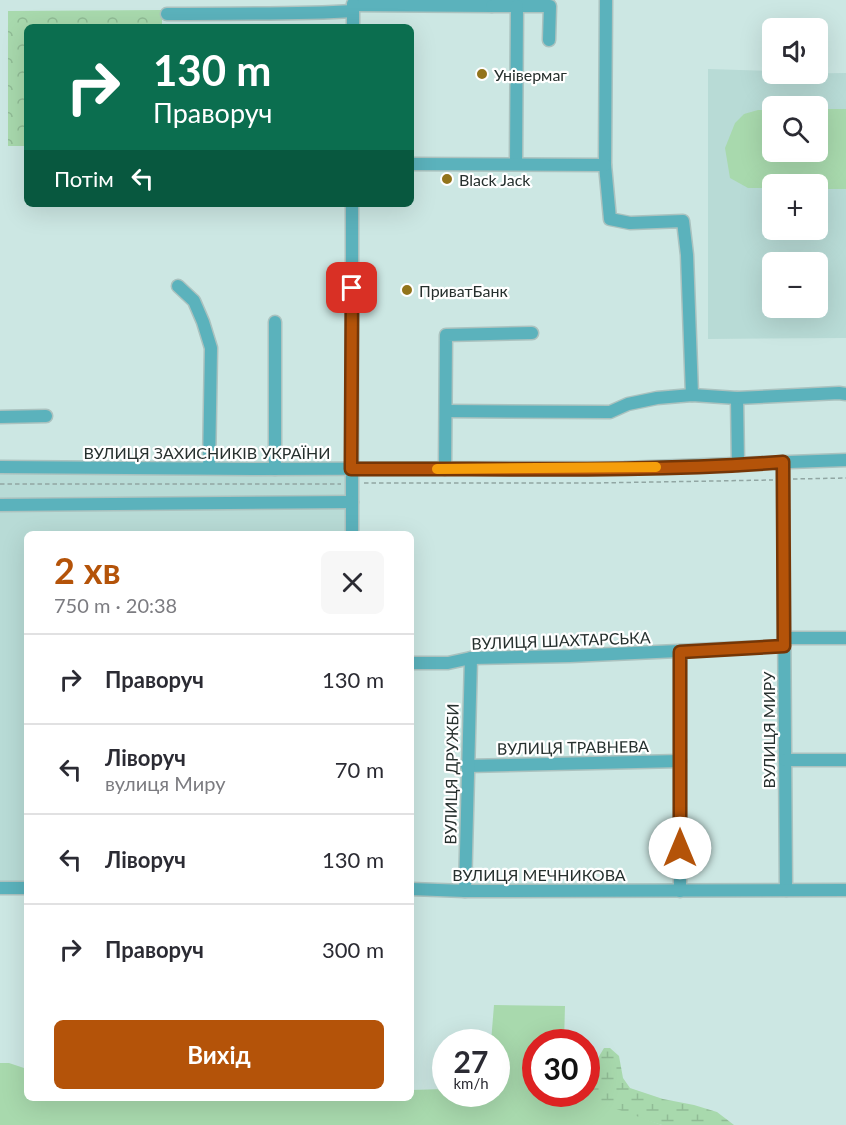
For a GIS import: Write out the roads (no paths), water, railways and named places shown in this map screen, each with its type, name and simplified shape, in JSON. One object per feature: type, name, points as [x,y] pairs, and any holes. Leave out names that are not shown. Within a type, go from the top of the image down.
[{"type":"street","points":[[606,0],[605,165],[609,219],[630,222],[683,220],[687,255],[692,395]]},
{"type":"street","points":[[167,14],[271,12],[300,14],[353,5],[492,3],[550,6],[549,40]]},
{"type":"street","points":[[353,5],[353,24]]},
{"type":"street","points":[[516,163],[517,6]]},
{"type":"street","points":[[414,164],[605,165]]},
{"type":"street","points":[[352,207],[352,531]]},
{"type":"street","points":[[178,286],[194,301],[211,348],[209,468]]},
{"type":"street","points":[[275,322],[275,469]]},
{"type":"street","points":[[445,469],[446,335],[532,333]]},
{"type":"street","points":[[446,411],[610,412],[628,404],[657,398],[692,395],[737,398],[846,394]]},
{"type":"street","points":[[737,398],[738,465]]},
{"type":"street","points":[[0,417],[46,416]]},
{"type":"street","name":"ВУЛИЦЯ ЗАХИСНИКІВ УКРАЇНИ","points":[[0,467],[445,469],[738,465],[846,460]]},
{"type":"street","name":"ВУЛИЦЯ МИРУ","points":[[783,462],[786,890]]},
{"type":"street","points":[[0,505],[352,502]]},
{"type":"street","name":"ВУЛИЦЯ ШАХТАРСЬКА","points":[[414,663],[447,663],[471,658],[680,652],[846,638]]},
{"type":"street","points":[[680,652],[681,891]]},
{"type":"street","name":"ВУЛИЦЯ ДРУЖБИ","points":[[465,891],[471,658]]},
{"type":"street","points":[[785,760],[846,760]]},
{"type":"street","name":"ВУЛИЦЯ ТРАВНЕВА","points":[[467,766],[680,761]]},
{"type":"street","points":[[0,888],[24,888]]},
{"type":"street","name":"ВУЛИЦЯ МЕЧНИКОВА","points":[[414,889],[846,890]]},
{"type":"place","name":"Універмаг","points":[[482,74]]},
{"type":"place","name":"Black Jack","points":[[447,179]]},
{"type":"place","name":"ПриватБанк","points":[[407,290]]}]
